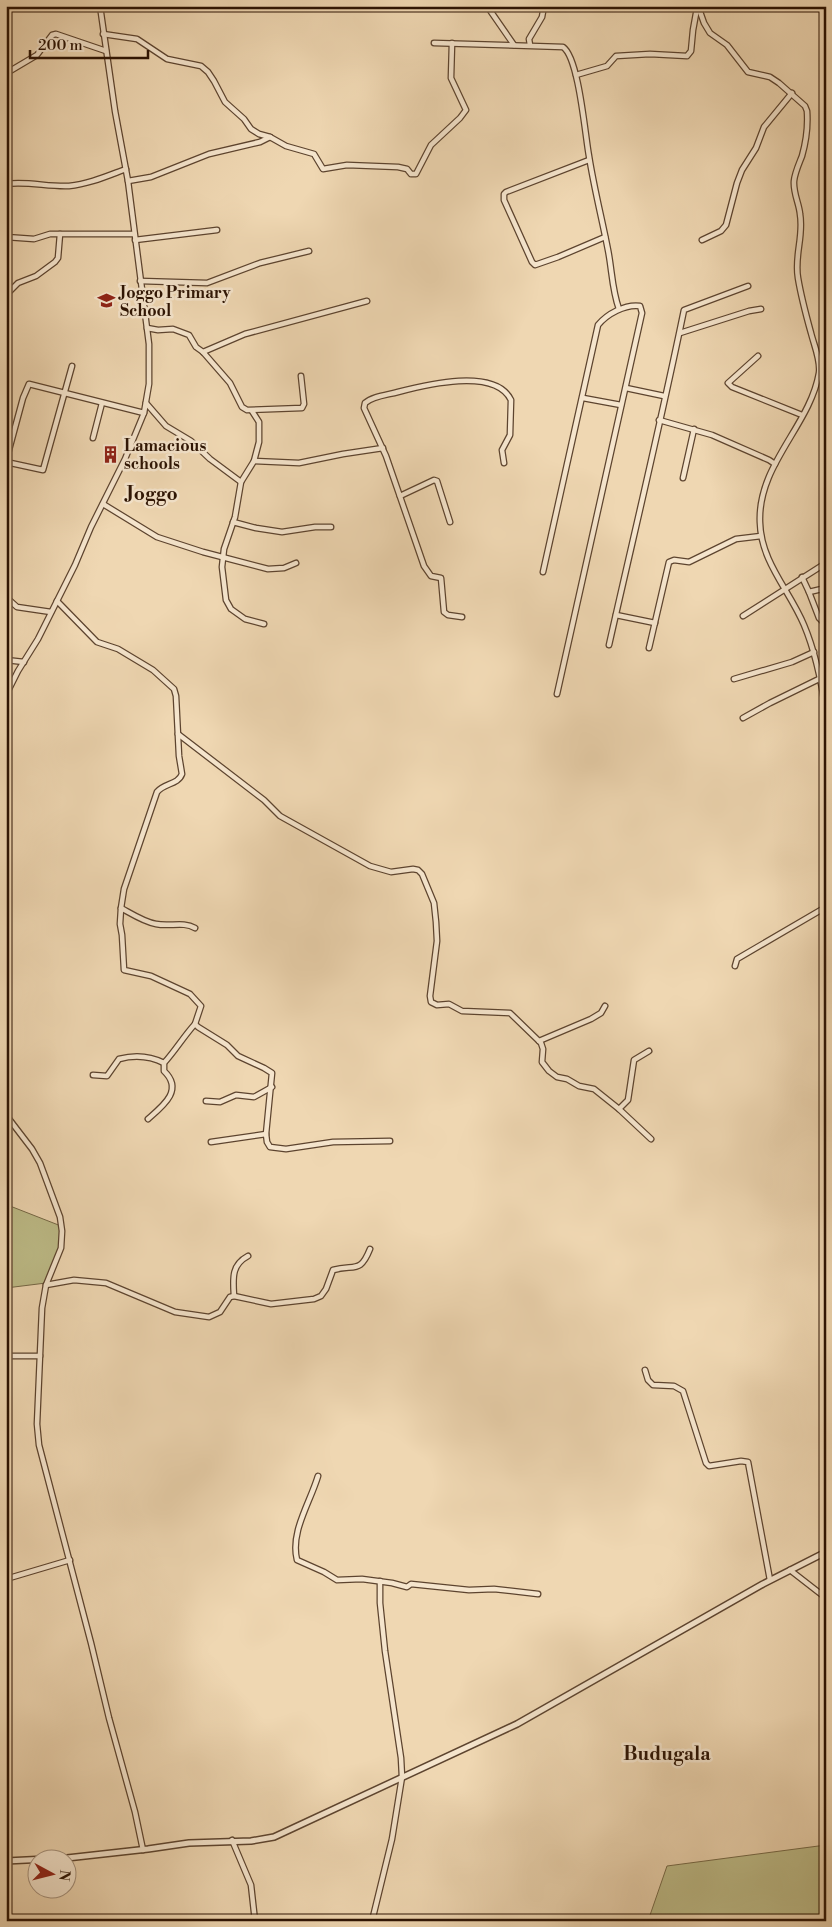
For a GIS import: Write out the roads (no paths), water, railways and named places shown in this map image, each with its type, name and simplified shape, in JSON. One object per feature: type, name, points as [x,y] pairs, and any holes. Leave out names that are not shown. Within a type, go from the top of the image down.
[{"type":"street","points":[[6,695],[32,650],[75,565],[91,527],[125,460],[144,414],[146,403],[150,370],[149,344],[128,180],[100,6]]},
{"type":"street","points":[[487,6],[514,45]]},
{"type":"street","points":[[530,45],[530,39],[542,17],[544,6]]},
{"type":"street","points":[[576,75],[607,66],[616,56],[650,54],[687,56],[691,51],[698,6]]},
{"type":"street","points":[[698,6],[704,23],[710,32],[727,45],[748,72],[770,77],[805,106],[807,119],[802,157],[794,183],[794,193],[801,224],[796,267],[819,370],[814,393],[775,464],[762,500],[760,513],[761,536],[768,558],[804,624],[814,652],[826,713]]},
{"type":"street","points":[[10,71],[37,55],[52,35],[56,34],[106,51]]},
{"type":"street","points":[[103,34],[137,38],[167,59],[201,66],[214,81],[225,102],[244,119],[251,129],[286,146],[314,154],[323,169],[347,165],[398,167],[406,169],[411,174],[416,174],[431,145],[466,110],[451,78],[452,43]]},
{"type":"street","points":[[434,43],[530,45],[563,47],[568,50],[576,75],[589,160],[605,237],[612,284],[619,309]]},
{"type":"street","points":[[702,240],[721,231],[726,225],[742,170],[756,148],[764,127],[792,94]]},
{"type":"street","points":[[128,180],[151,177],[209,154],[260,142],[270,137]]},
{"type":"street","points":[[589,160],[506,192],[504,200],[535,265],[605,237]]},
{"type":"street","points":[[6,184],[25,183],[69,186],[88,183],[126,169]]},
{"type":"street","points":[[135,240],[217,230]]},
{"type":"street","points":[[6,237],[34,238],[50,234],[134,234]]},
{"type":"street","points":[[6,295],[18,283],[36,276],[55,262],[58,258],[60,234]]},
{"type":"street","points":[[140,281],[207,283],[260,263],[309,251]]},
{"type":"street","points":[[609,645],[684,310],[695,304],[748,286]]},
{"type":"street","points":[[203,352],[245,334],[368,301]]},
{"type":"street","points":[[543,572],[598,325],[603,319],[619,309],[636,305],[642,308],[642,313],[557,694]]},
{"type":"street","points":[[680,333],[761,308]]},
{"type":"street","points":[[147,328],[173,329],[189,335],[196,347],[203,352],[230,383],[242,407],[247,410],[302,408],[304,404],[301,376]]},
{"type":"street","points":[[758,356],[728,383],[732,387],[802,415]]},
{"type":"street","points":[[72,366],[66,393],[43,471],[6,461],[23,398],[29,384],[66,393],[144,414]]},
{"type":"street","points":[[462,617],[448,615],[444,612],[441,578],[431,576],[424,566],[383,448],[364,408],[365,403],[368,400],[425,386],[470,380],[502,389],[511,400],[510,435],[502,450],[504,463]]},
{"type":"street","points":[[626,388],[664,396]]},
{"type":"street","points":[[583,398],[621,405]]},
{"type":"street","points":[[93,438],[102,403]]},
{"type":"street","points":[[146,403],[166,426],[191,441],[210,459],[241,482]]},
{"type":"street","points":[[252,411],[258,417],[260,432],[254,461],[241,482],[233,522],[222,558],[223,587],[226,600],[231,608],[245,619],[264,624]]},
{"type":"street","points":[[659,420],[694,429],[775,464]]},
{"type":"street","points":[[683,478],[694,429]]},
{"type":"street","points":[[254,461],[299,463],[383,448]]},
{"type":"street","points":[[400,496],[434,480],[437,481],[450,522]]},
{"type":"street","points":[[104,504],[157,537],[222,558],[275,570],[296,563]]},
{"type":"street","points":[[233,522],[282,532],[315,526],[331,527]]},
{"type":"street","points":[[649,648],[669,562],[674,560],[689,562],[736,539],[761,536]]},
{"type":"street","points":[[743,616],[826,563]]},
{"type":"street","points":[[802,577],[819,618],[826,625]]},
{"type":"street","points":[[809,592],[826,588]]},
{"type":"street","points":[[6,597],[17,607],[51,612]]},
{"type":"street","points":[[57,601],[97,642],[128,654],[153,670],[169,683],[174,689],[176,696],[182,774],[176,782],[164,786],[157,792],[124,889],[120,924],[124,970],[151,976],[190,994],[201,1006],[195,1024],[186,1034],[174,1054],[164,1063],[164,1071],[171,1081],[171,1095],[167,1102],[148,1119]]},
{"type":"street","points":[[616,615],[655,623]]},
{"type":"street","points":[[734,679],[792,662],[814,652]]},
{"type":"street","points":[[6,660],[24,662]]},
{"type":"street","points":[[743,718],[819,679]]},
{"type":"street","points":[[178,734],[264,800],[280,816],[370,866],[391,872],[418,870],[422,874],[434,903],[435,911],[437,941],[430,996],[431,1002],[449,1004],[462,1011],[510,1013],[539,1041],[543,1049],[542,1062],[549,1071],[557,1077],[567,1079],[579,1086],[594,1089],[651,1139]]},
{"type":"street","points":[[735,966],[737,959],[826,907]]},
{"type":"street","points":[[121,908],[147,922],[183,924],[195,928]]},
{"type":"street","points":[[539,1041],[591,1019],[600,1013],[605,1006]]},
{"type":"street","points":[[195,1024],[238,1056],[269,1071],[272,1076],[272,1086],[266,1134],[270,1147],[278,1150],[333,1142],[390,1140]]},
{"type":"street","points":[[619,1109],[628,1100],[634,1060],[649,1052]]},
{"type":"street","points":[[94,1074],[107,1076],[116,1061],[130,1056],[164,1063]]},
{"type":"street","points":[[206,1101],[220,1102],[236,1095],[254,1097],[272,1086]]},
{"type":"street","points":[[6,1115],[32,1148],[40,1163],[60,1217],[62,1248],[46,1285],[42,1308],[37,1424],[38,1445],[70,1560],[109,1718],[135,1812],[143,1850]]},
{"type":"street","points":[[211,1142],[266,1134]]},
{"type":"street","points":[[46,1285],[74,1280],[106,1283],[175,1312],[209,1317],[220,1312],[230,1297],[234,1296],[271,1304],[314,1299],[321,1296],[326,1289],[333,1270],[360,1266],[364,1263],[370,1249]]},
{"type":"street","points":[[234,1296],[234,1271],[237,1264],[248,1256]]},
{"type":"street","points":[[6,1356],[40,1356]]},
{"type":"street","points":[[645,1370],[648,1380],[654,1386],[674,1386],[683,1391],[706,1463],[709,1466],[741,1461],[748,1462],[770,1580]]},
{"type":"street","points":[[318,1476],[297,1534],[295,1546],[297,1560],[337,1580],[362,1579],[397,1584],[403,1587],[411,1584],[469,1590],[494,1589],[538,1594]]},
{"type":"street","points":[[6,1861],[67,1858],[190,1843],[232,1840],[251,1841],[274,1837],[517,1724],[770,1580],[826,1552]]},
{"type":"street","points":[[6,1579],[70,1560]]},
{"type":"street","points":[[790,1570],[826,1598]]},
{"type":"street","points":[[372,1921],[392,1839],[402,1777],[401,1758],[384,1641],[380,1581]]},
{"type":"street","points":[[232,1840],[251,1885],[255,1921]]},
{"type":"place","name":"Joggo Primary School","points":[[106,301]]},
{"type":"place","name":"Lamacious schools","points":[[110,454]]},
{"type":"district","name":"Joggo","points":[[152,493]]},
{"type":"district","name":"Budugala","points":[[667,1753]]}]
